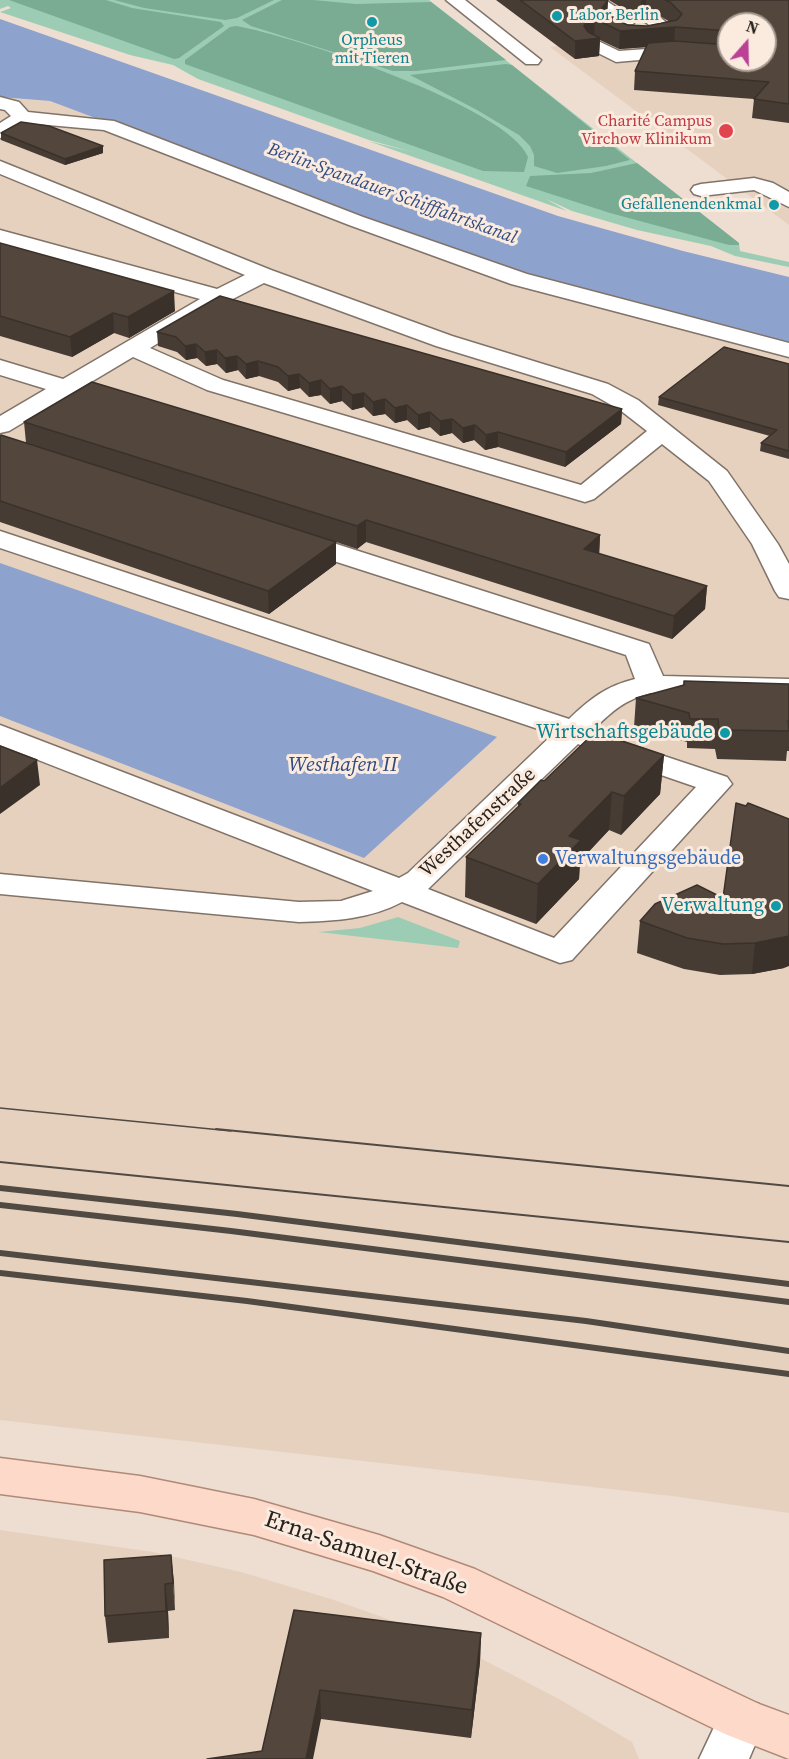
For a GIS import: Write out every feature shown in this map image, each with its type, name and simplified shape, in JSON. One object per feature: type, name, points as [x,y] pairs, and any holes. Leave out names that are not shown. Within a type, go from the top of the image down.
[{"type":"main road","name":"Erna-Samuel-Straße","points":[[0,1476],[140,1494],[254,1517],[379,1554],[459,1583],[733,1739],[789,1737]]},
{"type":"street","points":[[454,0],[532,60]]},
{"type":"street","points":[[577,0],[619,22],[593,0]]},
{"type":"street","points":[[622,0],[669,32],[638,38]]},
{"type":"street","points":[[594,44],[616,57],[674,52],[717,57]]},
{"type":"street","points":[[0,103],[12,106],[22,117]]},
{"type":"street","points":[[0,132],[22,117],[106,125],[356,221],[519,279],[789,350]]},
{"type":"street","points":[[0,167],[263,275],[444,341],[600,389],[629,405],[718,476],[777,544],[789,591]]},
{"type":"street","points":[[701,190],[754,184],[766,187],[789,201]]},
{"type":"street","points":[[0,236],[219,297]]},
{"type":"street","points":[[3,440],[65,387],[219,297],[263,275]]},
{"type":"street","points":[[131,348],[215,385],[585,494],[662,431]]},
{"type":"street","points":[[0,367],[65,387]]},
{"type":"street","points":[[275,533],[639,650],[651,684]]},
{"type":"street","points":[[0,539],[574,731],[614,749],[716,784],[560,952],[0,734]]},
{"type":"street","name":"Westhafenstraße","points":[[0,884],[299,912],[341,911],[375,903],[420,880],[605,700],[625,690],[651,684],[789,688]]},
{"type":"shaded area","name":"Charité Campus Virchow Klinikum","points":[[606,0],[789,0],[789,225],[550,47],[656,32]]},
{"type":"shaded area","points":[[0,97],[50,101],[345,212],[789,345],[789,1513],[672,1496],[0,1420]]},
{"type":"shaded area","points":[[0,1530],[153,1552],[241,1572],[331,1599],[402,1624],[478,1657],[559,1699],[632,1742],[639,1759],[0,1759]]},
{"type":"green space","points":[[0,0],[429,0],[739,243],[740,251],[789,262],[789,267],[735,256],[711,246],[637,230],[572,211],[546,199],[567,211],[368,141],[412,152],[369,140],[198,79],[173,65],[130,55],[0,12],[11,8],[8,6],[0,9]]},
{"type":"green space","points":[[9,0],[106,0],[132,8],[221,22],[224,26],[179,58],[174,59]]},
{"type":"green space","points":[[114,0],[274,0],[237,18],[225,20],[144,8]]},
{"type":"green space","points":[[282,0],[356,4],[431,2],[506,60],[416,71],[393,71],[251,26],[242,20]]},
{"type":"green space","points":[[236,26],[264,32],[348,58],[442,96],[482,117],[512,137],[528,157],[524,172],[483,171],[185,64],[185,60],[230,27]]},
{"type":"green space","points":[[512,65],[630,160],[557,173],[534,166],[534,155],[530,146],[519,135],[410,75]]},
{"type":"green space","points":[[637,163],[739,245],[729,245],[610,213],[526,186],[530,176],[591,173]]},
{"type":"green space","points":[[398,917],[460,941],[458,948],[318,932],[360,928]]},
{"type":"water","name":"Berlin-Spandauer Schifffahrtskanal","points":[[0,19],[558,216],[683,251],[789,277],[789,345],[552,284],[345,212],[50,101],[0,97]]},
{"type":"water","name":"Westhafen II","points":[[0,563],[497,737],[364,858],[0,716]]},
{"type":"building","points":[[520,0],[608,0],[602,8],[618,21],[628,25],[647,26],[677,20],[682,14],[665,0],[789,0],[789,104],[754,99],[769,82],[635,71],[648,43],[675,41],[717,44],[717,72],[777,72],[777,12],[717,12],[717,30],[675,27],[620,31],[595,19],[587,21],[584,26],[588,32],[600,38],[575,41]]},
{"type":"building","points":[[21,122],[49,126],[103,146],[65,159],[1,133]]},
{"type":"building","points":[[0,243],[174,291],[128,317],[113,313],[70,337],[0,316]]},
{"type":"building","points":[[220,296],[622,409],[566,452],[498,432],[486,435],[475,425],[463,428],[452,419],[440,421],[430,412],[418,415],[407,405],[395,408],[385,399],[373,402],[364,393],[352,395],[342,386],[330,389],[321,380],[309,383],[299,374],[288,376],[278,367],[258,361],[246,364],[237,356],[225,358],[217,350],[205,352],[196,344],[185,346],[176,337],[157,332]]},
{"type":"building","points":[[724,347],[789,364],[789,451],[761,443],[777,430],[659,397]]},
{"type":"building","points":[[92,382],[600,535],[584,549],[707,586],[674,616],[366,520],[357,526],[24,422]]},
{"type":"building","points":[[1,435],[336,542],[268,591],[0,501]]},
{"type":"building","points":[[684,681],[789,684],[789,731],[719,730],[718,719],[690,719],[689,713],[636,698],[684,685]]},
{"type":"building","points":[[595,732],[664,755],[624,796],[612,792],[569,836],[581,840],[538,884],[466,857],[521,804],[518,803],[541,780],[544,781]]},
{"type":"building","points":[[0,746],[37,760],[0,788]]},
{"type":"building","points":[[736,803],[746,806],[748,803],[789,819],[789,936],[755,943],[723,944],[687,938],[640,921],[655,904],[697,885],[723,898]]},
{"type":"building","points":[[171,1555],[173,1583],[165,1584],[166,1611],[105,1616],[104,1560]]},
{"type":"building","points":[[294,1610],[481,1633],[472,1710],[320,1690],[306,1759],[207,1759],[262,1751]]},
{"type":"tram line","points":[[0,1108],[231,1131]]},
{"type":"tram line","points":[[216,1129],[789,1186]]},
{"type":"tram line","points":[[0,1162],[789,1242]]},
{"type":"railway","points":[[0,1188],[237,1214],[789,1284]]},
{"type":"railway","points":[[0,1205],[231,1231],[789,1302]]},
{"type":"railway","points":[[0,1253],[586,1321],[789,1351]]},
{"type":"railway","points":[[0,1273],[247,1301],[789,1374]]},
{"type":"place","name":"Labor Berlin","points":[[557,16]]},
{"type":"place","name":"Orpheus mit Tieren","points":[[372,22]]},
{"type":"place","name":"Charité Campus Virchow Klinikum","points":[[726,131]]},
{"type":"place","name":"Gefallenendenkmal","points":[[774,205]]},
{"type":"place","name":"Wirtschaftsgebäude","points":[[725,733]]},
{"type":"place","name":"Verwaltungsgebäude","points":[[543,859]]},
{"type":"place","name":"Verwaltung","points":[[776,906]]}]
